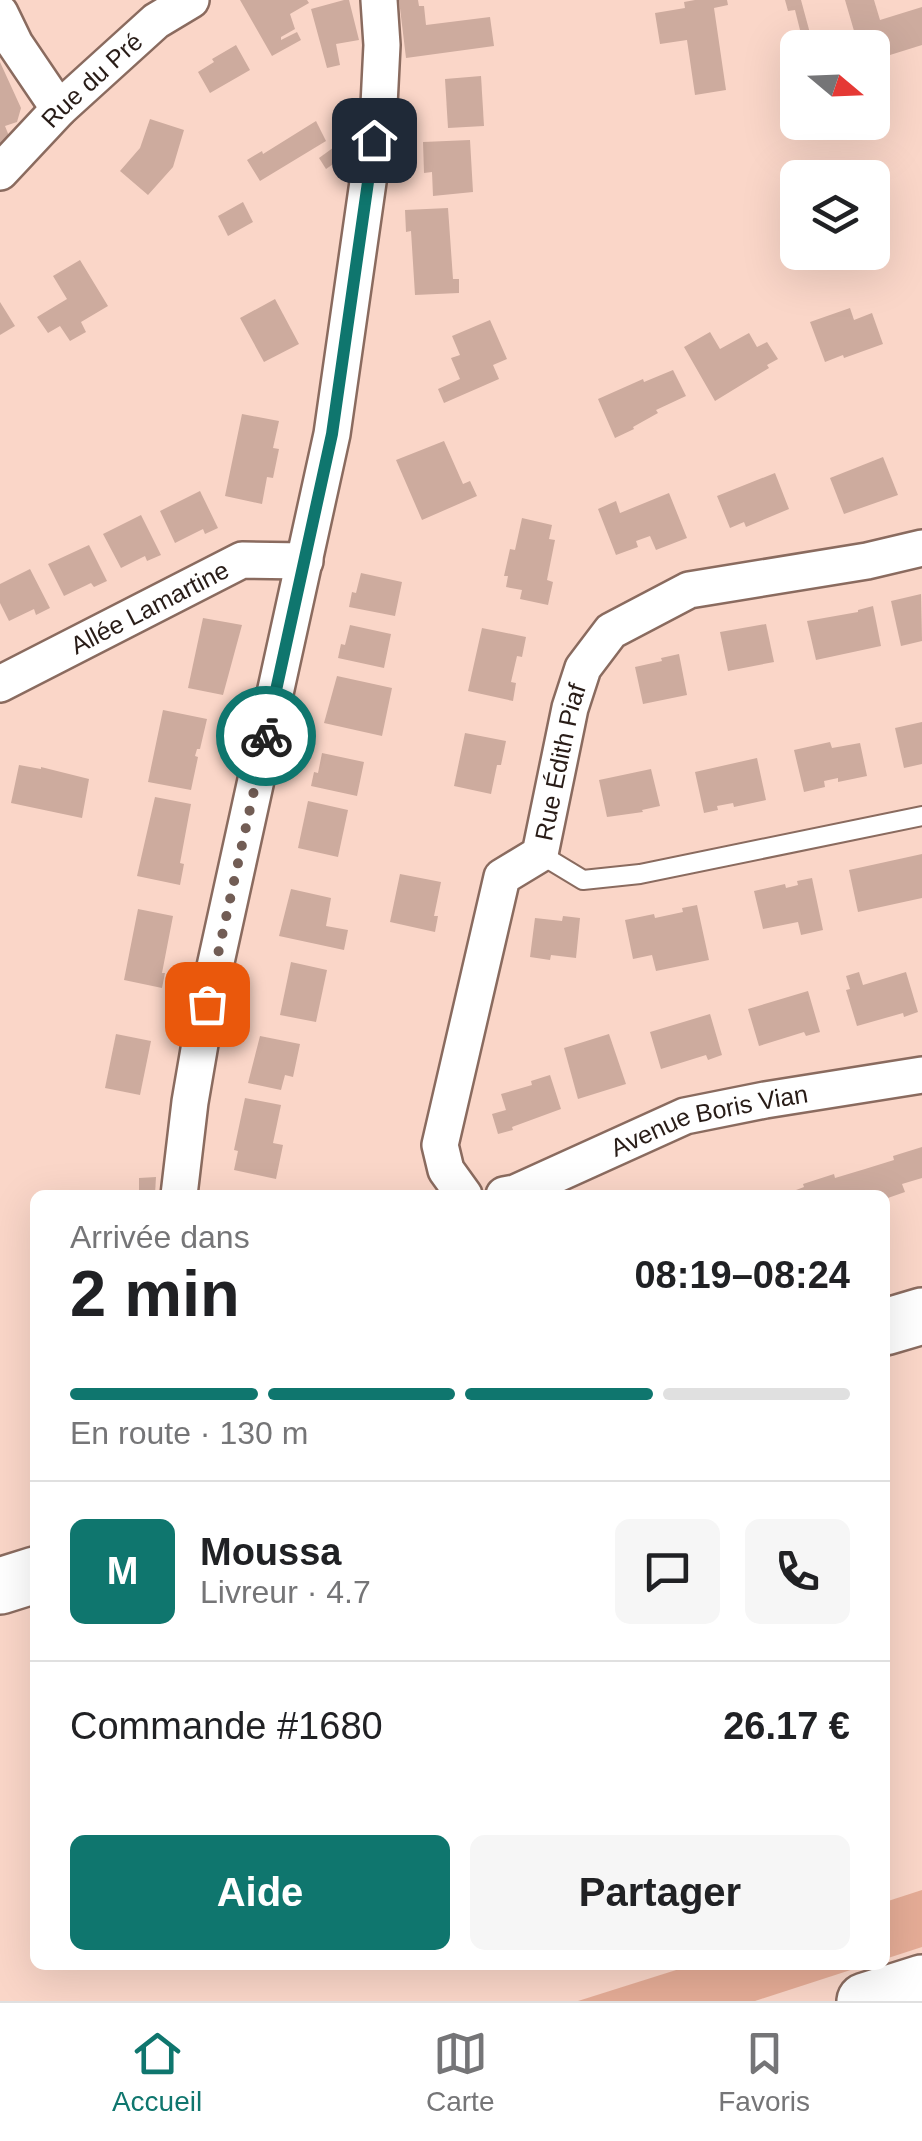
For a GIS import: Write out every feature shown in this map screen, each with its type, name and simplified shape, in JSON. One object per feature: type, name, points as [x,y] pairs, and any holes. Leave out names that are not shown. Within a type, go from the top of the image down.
[{"type":"main road","points":[[890,1325],[922,1316]]},
{"type":"main road","points":[[0,1586],[30,1577]]},
{"type":"main road","points":[[865,2001],[922,1983]]},
{"type":"street","name":"Rue du Pré","points":[[0,172],[59,110],[156,21],[191,0]]},
{"type":"street","points":[[179,1190],[207,1004],[332,434],[379,106],[379,0]]},
{"type":"street","points":[[0,13],[15,44],[59,110]]},
{"type":"street","name":"Rue Édith Piaf","points":[[460,1190],[446,1170],[440,1145],[502,877],[540,854],[570,708],[583,668],[611,631],[689,590],[922,548]]},
{"type":"street","name":"Allée Lamartine","points":[[0,684],[242,560],[305,561]]},
{"type":"street","name":"Avenue Boris Vian","points":[[522,1190],[685,1116],[922,1075]]},
{"type":"lane","points":[[540,854],[583,880],[640,874],[922,816]]},
{"type":"shaded area","points":[[922,1890],[922,1947],[890,1957],[890,1900]]},
{"type":"shaded area","points":[[676,1970],[851,1970],[755,2001],[578,2001]]},
{"type":"building","points":[[240,0],[307,0],[309,3],[290,14],[295,29],[281,37],[297,32],[301,40],[272,56]]},
{"type":"building","points":[[349,0],[359,40],[336,44],[340,65],[327,68],[311,9]]},
{"type":"building","points":[[399,0],[418,0],[419,6],[424,6],[426,25],[490,17],[494,46],[406,58]]},
{"type":"building","points":[[727,0],[728,5],[714,8],[726,90],[695,95],[687,40],[660,44],[655,13],[685,8],[684,2]]},
{"type":"building","points":[[785,0],[801,0],[809,30],[800,30],[795,10],[788,11]]},
{"type":"building","points":[[845,0],[874,0],[880,20],[922,7],[922,45],[890,55],[890,30],[854,30]]},
{"type":"building","points":[[236,45],[250,70],[210,93],[198,72]]},
{"type":"building","points":[[0,62],[21,108],[17,122],[5,126],[9,136],[0,145]]},
{"type":"building","points":[[481,76],[484,126],[448,128],[445,79]]},
{"type":"building","points":[[150,119],[184,130],[173,167],[148,195],[120,171],[140,148]]},
{"type":"building","points":[[316,121],[326,141],[260,181],[247,160]]},
{"type":"building","points":[[470,140],[473,192],[433,196],[432,172],[424,173],[423,142]]},
{"type":"building","points":[[337,145],[345,156],[326,169],[319,158]]},
{"type":"building","points":[[243,202],[253,222],[228,236],[218,216]]},
{"type":"building","points":[[448,208],[453,279],[459,279],[459,293],[415,295],[411,231],[406,232],[405,210]]},
{"type":"building","points":[[80,260],[108,306],[81,322],[86,332],[70,341],[60,326],[48,333],[37,317],[67,299],[53,276]]},
{"type":"building","points":[[275,299],[299,344],[264,362],[240,318]]},
{"type":"building","points":[[0,302],[15,326],[0,335]]},
{"type":"building","points":[[850,308],[854,320],[872,313],[883,344],[825,362],[810,322]]},
{"type":"building","points":[[490,320],[507,359],[493,365],[499,379],[444,403],[438,389],[460,379],[451,358],[460,355],[452,336]]},
{"type":"building","points":[[710,332],[720,349],[749,333],[757,347],[767,342],[778,359],[715,401],[684,347]]},
{"type":"building","points":[[673,370],[686,396],[656,410],[658,413],[615,438],[598,399]]},
{"type":"building","points":[[242,414],[279,421],[273,448],[279,449],[273,478],[267,477],[262,504],[225,496]]},
{"type":"building","points":[[444,441],[463,484],[470,481],[477,496],[422,520],[396,460]]},
{"type":"building","points":[[883,457],[898,495],[844,514],[830,478]]},
{"type":"building","points":[[775,473],[789,509],[746,527],[744,522],[730,528],[717,496]]},
{"type":"building","points":[[200,491],[218,528],[205,534],[203,529],[175,543],[160,511]]},
{"type":"building","points":[[669,493],[687,538],[656,550],[650,536],[636,541],[638,547],[616,555],[598,509],[616,501],[620,513]]},
{"type":"building","points":[[141,515],[161,555],[147,561],[145,556],[121,568],[103,534]]},
{"type":"building","points":[[522,518],[552,525],[549,539],[555,540],[547,580],[553,582],[548,605],[520,599],[522,590],[506,587],[508,576],[504,576],[510,549],[515,550]]},
{"type":"building","points":[[89,545],[107,581],[94,587],[91,583],[64,596],[48,564]]},
{"type":"building","points":[[30,569],[50,608],[36,615],[34,609],[9,621],[0,603],[0,584]]},
{"type":"building","points":[[361,573],[402,582],[395,616],[349,607]]},
{"type":"building","points":[[921,594],[922,641],[901,646],[891,601]]},
{"type":"building","points":[[873,606],[881,646],[816,660],[807,621]]},
{"type":"building","points":[[203,618],[242,625],[223,695],[188,688]]},
{"type":"building","points":[[766,624],[774,662],[728,671],[720,632]]},
{"type":"building","points":[[350,625],[391,634],[384,668],[338,658]]},
{"type":"building","points":[[482,628],[526,637],[511,682],[516,683],[513,701],[468,691]]},
{"type":"building","points":[[679,654],[687,695],[643,704],[635,667]]},
{"type":"building","points":[[337,676],[392,688],[382,736],[324,723]]},
{"type":"building","points":[[163,710],[207,719],[195,756],[198,757],[191,790],[148,782]]},
{"type":"building","points":[[922,722],[922,764],[904,768],[895,728]]},
{"type":"building","points":[[465,733],[506,741],[491,794],[454,786]]},
{"type":"building","points":[[830,742],[832,748],[860,743],[867,776],[824,781],[825,787],[804,792],[794,750]]},
{"type":"building","points":[[322,753],[364,762],[357,796],[311,786]]},
{"type":"building","points":[[757,758],[766,800],[734,807],[733,803],[717,806],[718,810],[704,813],[695,772]]},
{"type":"building","points":[[19,765],[89,779],[82,818],[11,803]]},
{"type":"building","points":[[651,769],[660,806],[607,817],[599,780]]},
{"type":"building","points":[[155,797],[191,804],[180,885],[137,876]]},
{"type":"building","points":[[308,801],[348,810],[338,857],[298,848]]},
{"type":"building","points":[[922,854],[922,898],[858,912],[849,870]]},
{"type":"building","points":[[400,874],[441,882],[435,932],[390,922]]},
{"type":"building","points":[[812,878],[823,930],[801,935],[798,922],[763,929],[754,891],[785,884],[786,888]]},
{"type":"building","points":[[291,889],[331,898],[326,926],[348,930],[344,950],[279,936]]},
{"type":"building","points":[[697,905],[709,960],[656,971],[652,955],[633,959],[625,920],[654,914],[655,918]]},
{"type":"building","points":[[138,909],[173,916],[162,988],[124,980]]},
{"type":"building","points":[[563,916],[580,918],[576,958],[530,957],[535,918],[562,921]]},
{"type":"building","points":[[291,962],[327,970],[316,1022],[280,1015]]},
{"type":"building","points":[[859,972],[863,985],[906,972],[918,1012],[857,1026],[846,990],[850,989],[846,976]]},
{"type":"building","points":[[808,991],[820,1032],[806,1036],[804,1032],[759,1046],[748,1009]]},
{"type":"building","points":[[710,1014],[722,1055],[708,1060],[706,1055],[661,1069],[650,1032]]},
{"type":"building","points":[[116,1034],[151,1041],[140,1095],[105,1088]]},
{"type":"building","points":[[609,1034],[626,1084],[578,1099],[564,1048]]},
{"type":"building","points":[[260,1036],[300,1044],[293,1077],[285,1075],[281,1090],[248,1083]]},
{"type":"building","points":[[550,1075],[561,1109],[498,1134],[492,1114],[506,1110],[501,1094]]},
{"type":"building","points":[[245,1098],[281,1105],[273,1143],[283,1145],[276,1179],[234,1170],[238,1151],[234,1150]]},
{"type":"building","points":[[922,1147],[922,1178],[902,1184],[905,1192],[890,1197],[890,1190],[796,1190],[834,1174],[835,1178],[894,1160],[893,1156]]},
{"type":"building","points":[[156,1177],[155,1190],[139,1190],[139,1178]]},
{"type":"way so far","points":[[207,1004],[266,736]]},
{"type":"route","points":[[266,736],[332,434],[374,140]]}]
